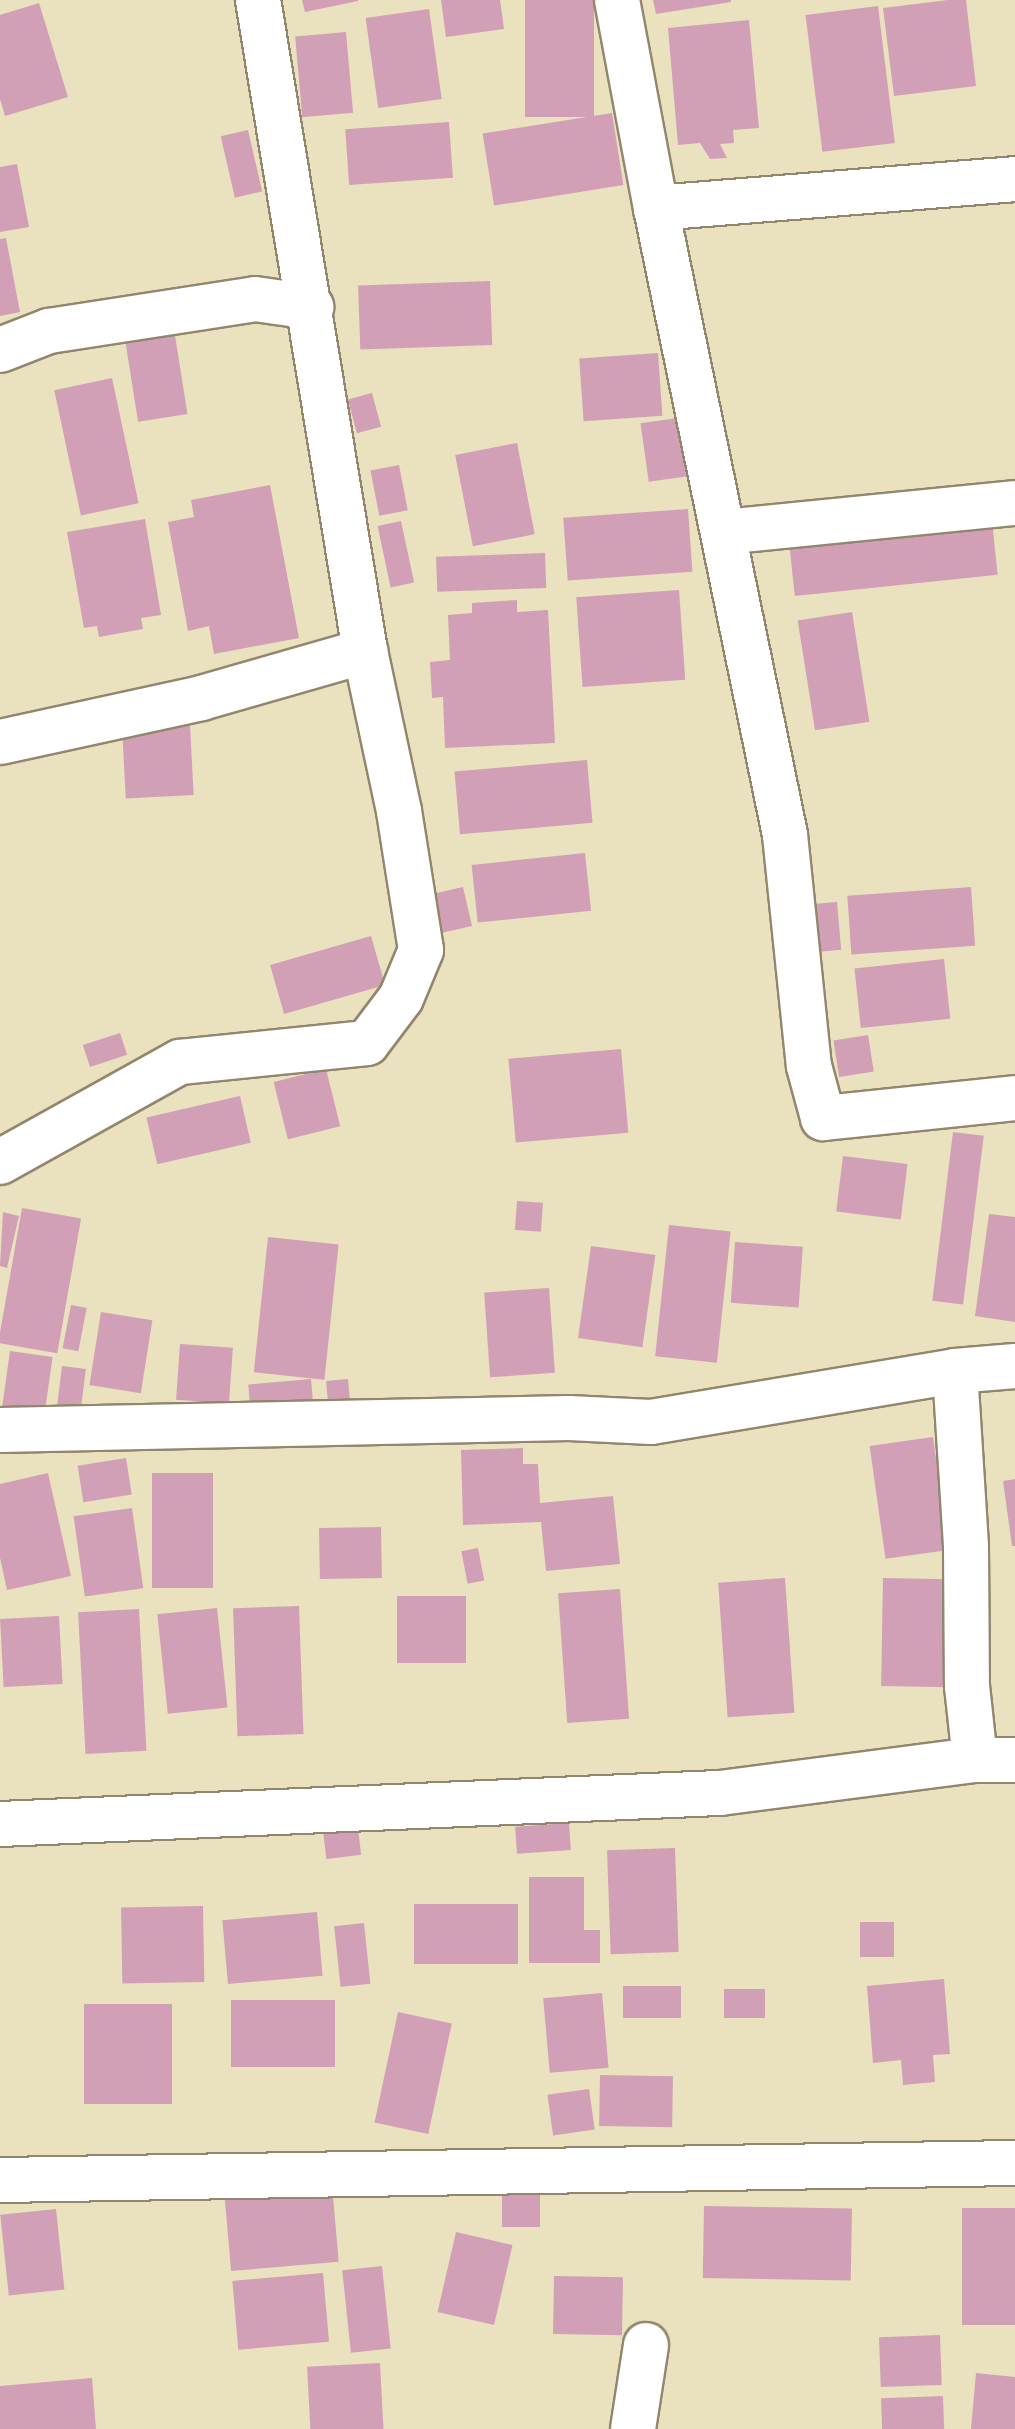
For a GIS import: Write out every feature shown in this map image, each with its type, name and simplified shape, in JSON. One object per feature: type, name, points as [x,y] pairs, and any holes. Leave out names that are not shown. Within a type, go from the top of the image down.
[{"type":"street","points":[[0,1162],[180,1062],[367,1043],[401,998],[421,950],[399,811],[365,651],[311,307],[258,0]]},
{"type":"street","points":[[617,0],[656,208],[785,835],[809,1066],[823,1118],[1015,1098]]},
{"type":"street","points":[[656,208],[1015,179]]},
{"type":"street","points":[[0,350],[49,331],[255,299],[311,307]]},
{"type":"street","points":[[724,532],[1015,503]]},
{"type":"street","points":[[0,742],[201,698],[365,651]]},
{"type":"street","points":[[0,1430],[569,1418],[651,1422],[955,1371],[1015,1366]]},
{"type":"street","points":[[0,1824],[720,1793],[995,1760],[967,1686],[966,1548],[959,1476],[955,1371]]},
{"type":"street","points":[[0,2180],[1015,2163]]},
{"type":"street","points":[[633,2429],[646,2345]]},
{"type":"building","points":[[302,0],[358,0],[358,1],[305,12]]},
{"type":"building","points":[[441,0],[500,0],[504,29],[446,37]]},
{"type":"building","points":[[525,0],[594,0],[594,117],[525,117]]},
{"type":"building","points":[[653,0],[731,0],[731,2],[656,14]]},
{"type":"building","points":[[966,0],[976,86],[894,96],[883,8]]},
{"type":"building","points":[[39,3],[68,97],[5,116],[0,99],[0,15]]},
{"type":"building","points":[[878,6],[895,143],[822,152],[806,15]]},
{"type":"building","points":[[429,9],[442,99],[378,108],[366,18]]},
{"type":"building","points":[[749,20],[759,128],[733,130],[734,143],[720,144],[727,158],[710,159],[700,143],[678,145],[668,28]]},
{"type":"building","points":[[346,32],[353,113],[302,117],[295,36]]},
{"type":"building","points":[[612,113],[623,185],[494,206],[483,133]]},
{"type":"building","points":[[449,122],[453,178],[349,185],[345,129]]},
{"type":"building","points":[[248,130],[262,191],[235,198],[221,136]]},
{"type":"building","points":[[17,164],[29,227],[0,232],[0,167]]},
{"type":"building","points":[[6,238],[20,312],[0,316],[0,239]]},
{"type":"building","points":[[490,281],[492,345],[360,350],[358,286]]},
{"type":"building","points":[[174,329],[187,414],[138,422],[125,337]]},
{"type":"building","points":[[658,353],[662,416],[584,421],[579,359]]},
{"type":"building","points":[[112,378],[139,503],[81,515],[54,390]]},
{"type":"building","points":[[372,393],[381,427],[357,433],[348,399]]},
{"type":"building","points":[[692,416],[700,474],[649,482],[641,423]]},
{"type":"building","points":[[517,443],[535,534],[473,546],[455,455]]},
{"type":"building","points":[[399,465],[408,510],[379,516],[371,471]]},
{"type":"building","points":[[270,485],[299,638],[214,654],[209,626],[188,631],[168,522],[194,517],[191,500]]},
{"type":"building","points":[[688,509],[692,572],[568,581],[563,518]]},
{"type":"building","points":[[145,519],[161,615],[141,618],[143,629],[99,637],[97,626],[84,628],[67,532]]},
{"type":"building","points":[[401,521],[414,583],[391,588],[378,526]]},
{"type":"building","points":[[992,521],[998,575],[795,596],[789,542]]},
{"type":"building","points":[[545,553],[546,588],[437,592],[436,557]]},
{"type":"building","points":[[679,590],[685,680],[583,687],[576,597]]},
{"type":"building","points":[[517,600],[517,612],[548,610],[555,743],[445,748],[443,697],[432,698],[430,662],[450,660],[448,615],[472,613],[472,603]]},
{"type":"building","points":[[852,612],[869,722],[815,730],[798,621]]},
{"type":"building","points":[[190,725],[194,795],[126,798],[122,729]]},
{"type":"building","points":[[587,760],[592,823],[460,834],[455,772]]},
{"type":"building","points":[[585,853],[591,911],[478,923],[472,865]]},
{"type":"building","points":[[463,887],[472,926],[438,934],[429,895]]},
{"type":"building","points":[[971,887],[975,946],[851,955],[847,896]]},
{"type":"building","points":[[837,902],[841,950],[814,952],[810,904]]},
{"type":"building","points":[[371,936],[385,985],[284,1014],[270,965]]},
{"type":"building","points":[[944,959],[950,1019],[861,1028],[854,968]]},
{"type":"building","points":[[120,1033],[127,1055],[90,1067],[83,1045]]},
{"type":"building","points":[[868,1035],[874,1072],[839,1077],[833,1040]]},
{"type":"building","points":[[621,1049],[628,1133],[516,1143],[508,1059]]},
{"type":"building","points":[[326,1069],[340,1126],[288,1139],[274,1082]]},
{"type":"building","points":[[240,1096],[251,1143],[157,1164],[146,1118]]},
{"type":"building","points":[[953,1132],[984,1136],[963,1305],[932,1301]]},
{"type":"building","points":[[843,1156],[908,1164],[901,1220],[836,1212]]},
{"type":"building","points":[[517,1201],[543,1203],[541,1232],[515,1230]]},
{"type":"building","points":[[22,1208],[81,1218],[57,1353],[0,1343]]},
{"type":"building","points":[[3,1212],[19,1216],[7,1268],[0,1266]]},
{"type":"building","points":[[989,1214],[1015,1217],[1015,1322],[975,1316]]},
{"type":"building","points":[[669,1225],[731,1231],[717,1363],[655,1356]]},
{"type":"building","points":[[268,1237],[339,1244],[324,1380],[254,1372]]},
{"type":"building","points":[[735,1242],[803,1247],[799,1308],[731,1303]]},
{"type":"building","points":[[591,1246],[655,1255],[642,1347],[578,1338]]},
{"type":"building","points":[[549,1288],[555,1373],[490,1377],[484,1293]]},
{"type":"building","points":[[71,1305],[87,1308],[78,1351],[63,1348]]},
{"type":"building","points":[[101,1312],[152,1320],[141,1393],[89,1385]]},
{"type":"building","points":[[180,1344],[233,1348],[229,1404],[176,1400]]},
{"type":"building","points":[[10,1351],[53,1357],[44,1420],[1,1414]]},
{"type":"building","points":[[62,1366],[86,1369],[80,1415],[56,1412]]},
{"type":"building","points":[[311,1379],[313,1402],[250,1407],[248,1384]]},
{"type":"building","points":[[348,1379],[350,1402],[328,1404],[326,1381]]},
{"type":"building","points":[[933,1437],[949,1550],[885,1559],[870,1446]]},
{"type":"building","points":[[523,1448],[523,1464],[538,1464],[540,1503],[613,1496],[620,1564],[546,1571],[541,1522],[463,1525],[461,1450]]},
{"type":"building","points":[[126,1458],[132,1495],[83,1502],[78,1466]]},
{"type":"building","points":[[48,1473],[71,1576],[7,1590],[0,1558],[0,1484]]},
{"type":"building","points":[[152,1473],[213,1473],[213,1588],[152,1588]]},
{"type":"building","points":[[1015,1479],[1015,1546],[1012,1546],[1003,1481]]},
{"type":"building","points":[[132,1508],[143,1588],[85,1596],[74,1516]]},
{"type":"building","points":[[381,1527],[382,1578],[320,1579],[319,1528]]},
{"type":"building","points":[[478,1548],[484,1580],[468,1584],[461,1551]]},
{"type":"building","points":[[785,1578],[794,1713],[728,1717],[718,1583]]},
{"type":"building","points":[[883,1578],[950,1579],[948,1687],[881,1686]]},
{"type":"building","points":[[620,1589],[629,1719],[567,1723],[558,1593]]},
{"type":"building","points":[[397,1596],[466,1596],[466,1663],[397,1663]]},
{"type":"building","points":[[299,1606],[303,1734],[238,1736],[233,1608]]},
{"type":"building","points":[[217,1608],[227,1707],[168,1714],[157,1614]]},
{"type":"building","points":[[139,1609],[146,1751],[86,1754],[78,1612]]},
{"type":"building","points":[[59,1616],[63,1684],[4,1687],[0,1619]]},
{"type":"building","points":[[569,1823],[571,1850],[517,1854],[515,1827]]},
{"type":"building","points":[[358,1829],[361,1855],[326,1859],[323,1833]]},
{"type":"building","points":[[675,1848],[679,1952],[611,1954],[607,1850]]},
{"type":"building","points":[[529,1877],[584,1877],[584,1930],[600,1930],[600,1963],[529,1963]]},
{"type":"building","points":[[414,1904],[518,1904],[518,1964],[414,1964]]},
{"type":"building","points":[[203,1906],[204,1982],[122,1983],[121,1907]]},
{"type":"building","points":[[317,1912],[323,1976],[228,1984],[222,1920]]},
{"type":"building","points":[[860,1922],[894,1922],[894,1957],[860,1957]]},
{"type":"building","points":[[364,1923],[370,1984],[341,1987],[334,1926]]},
{"type":"building","points":[[944,1979],[950,2054],[933,2055],[935,2082],[903,2085],[901,2060],[873,2063],[867,1986]]},
{"type":"building","points":[[623,1986],[681,1986],[681,2018],[623,2018]]},
{"type":"building","points":[[724,1989],[765,1989],[765,2018],[724,2018]]},
{"type":"building","points":[[602,1993],[609,2068],[550,2073],[543,1998]]},
{"type":"building","points":[[231,2000],[335,2000],[335,2067],[231,2067]]},
{"type":"building","points":[[84,2004],[172,2004],[172,2104],[84,2104]]},
{"type":"building","points":[[398,2012],[452,2023],[428,2134],[375,2123]]},
{"type":"building","points":[[600,2075],[673,2076],[672,2127],[599,2126]]},
{"type":"building","points":[[589,2089],[595,2130],[553,2135],[547,2095]]},
{"type":"building","points":[[332,2185],[339,2262],[231,2271],[224,2194]]},
{"type":"building","points":[[502,2187],[540,2187],[540,2227],[502,2227]]},
{"type":"building","points":[[704,2206],[852,2209],[851,2281],[703,2278]]},
{"type":"building","points":[[962,2208],[1015,2208],[1015,2325],[962,2325]]},
{"type":"building","points":[[56,2209],[64,2290],[9,2295],[0,2215]]},
{"type":"building","points":[[456,2232],[513,2245],[494,2325],[438,2312]]},
{"type":"building","points":[[382,2266],[391,2349],[351,2353],[342,2270]]},
{"type":"building","points":[[323,2273],[329,2342],[238,2350],[232,2281]]},
{"type":"building","points":[[554,2276],[623,2277],[622,2335],[553,2334]]},
{"type":"building","points":[[940,2335],[942,2385],[881,2387],[879,2337]]},
{"type":"building","points":[[380,2363],[383,2429],[310,2429],[307,2367]]},
{"type":"building","points":[[976,2373],[1015,2377],[1015,2429],[971,2429]]},
{"type":"building","points":[[92,2378],[96,2429],[0,2429],[0,2386]]},
{"type":"building","points":[[943,2396],[944,2429],[882,2429],[881,2398]]}]
